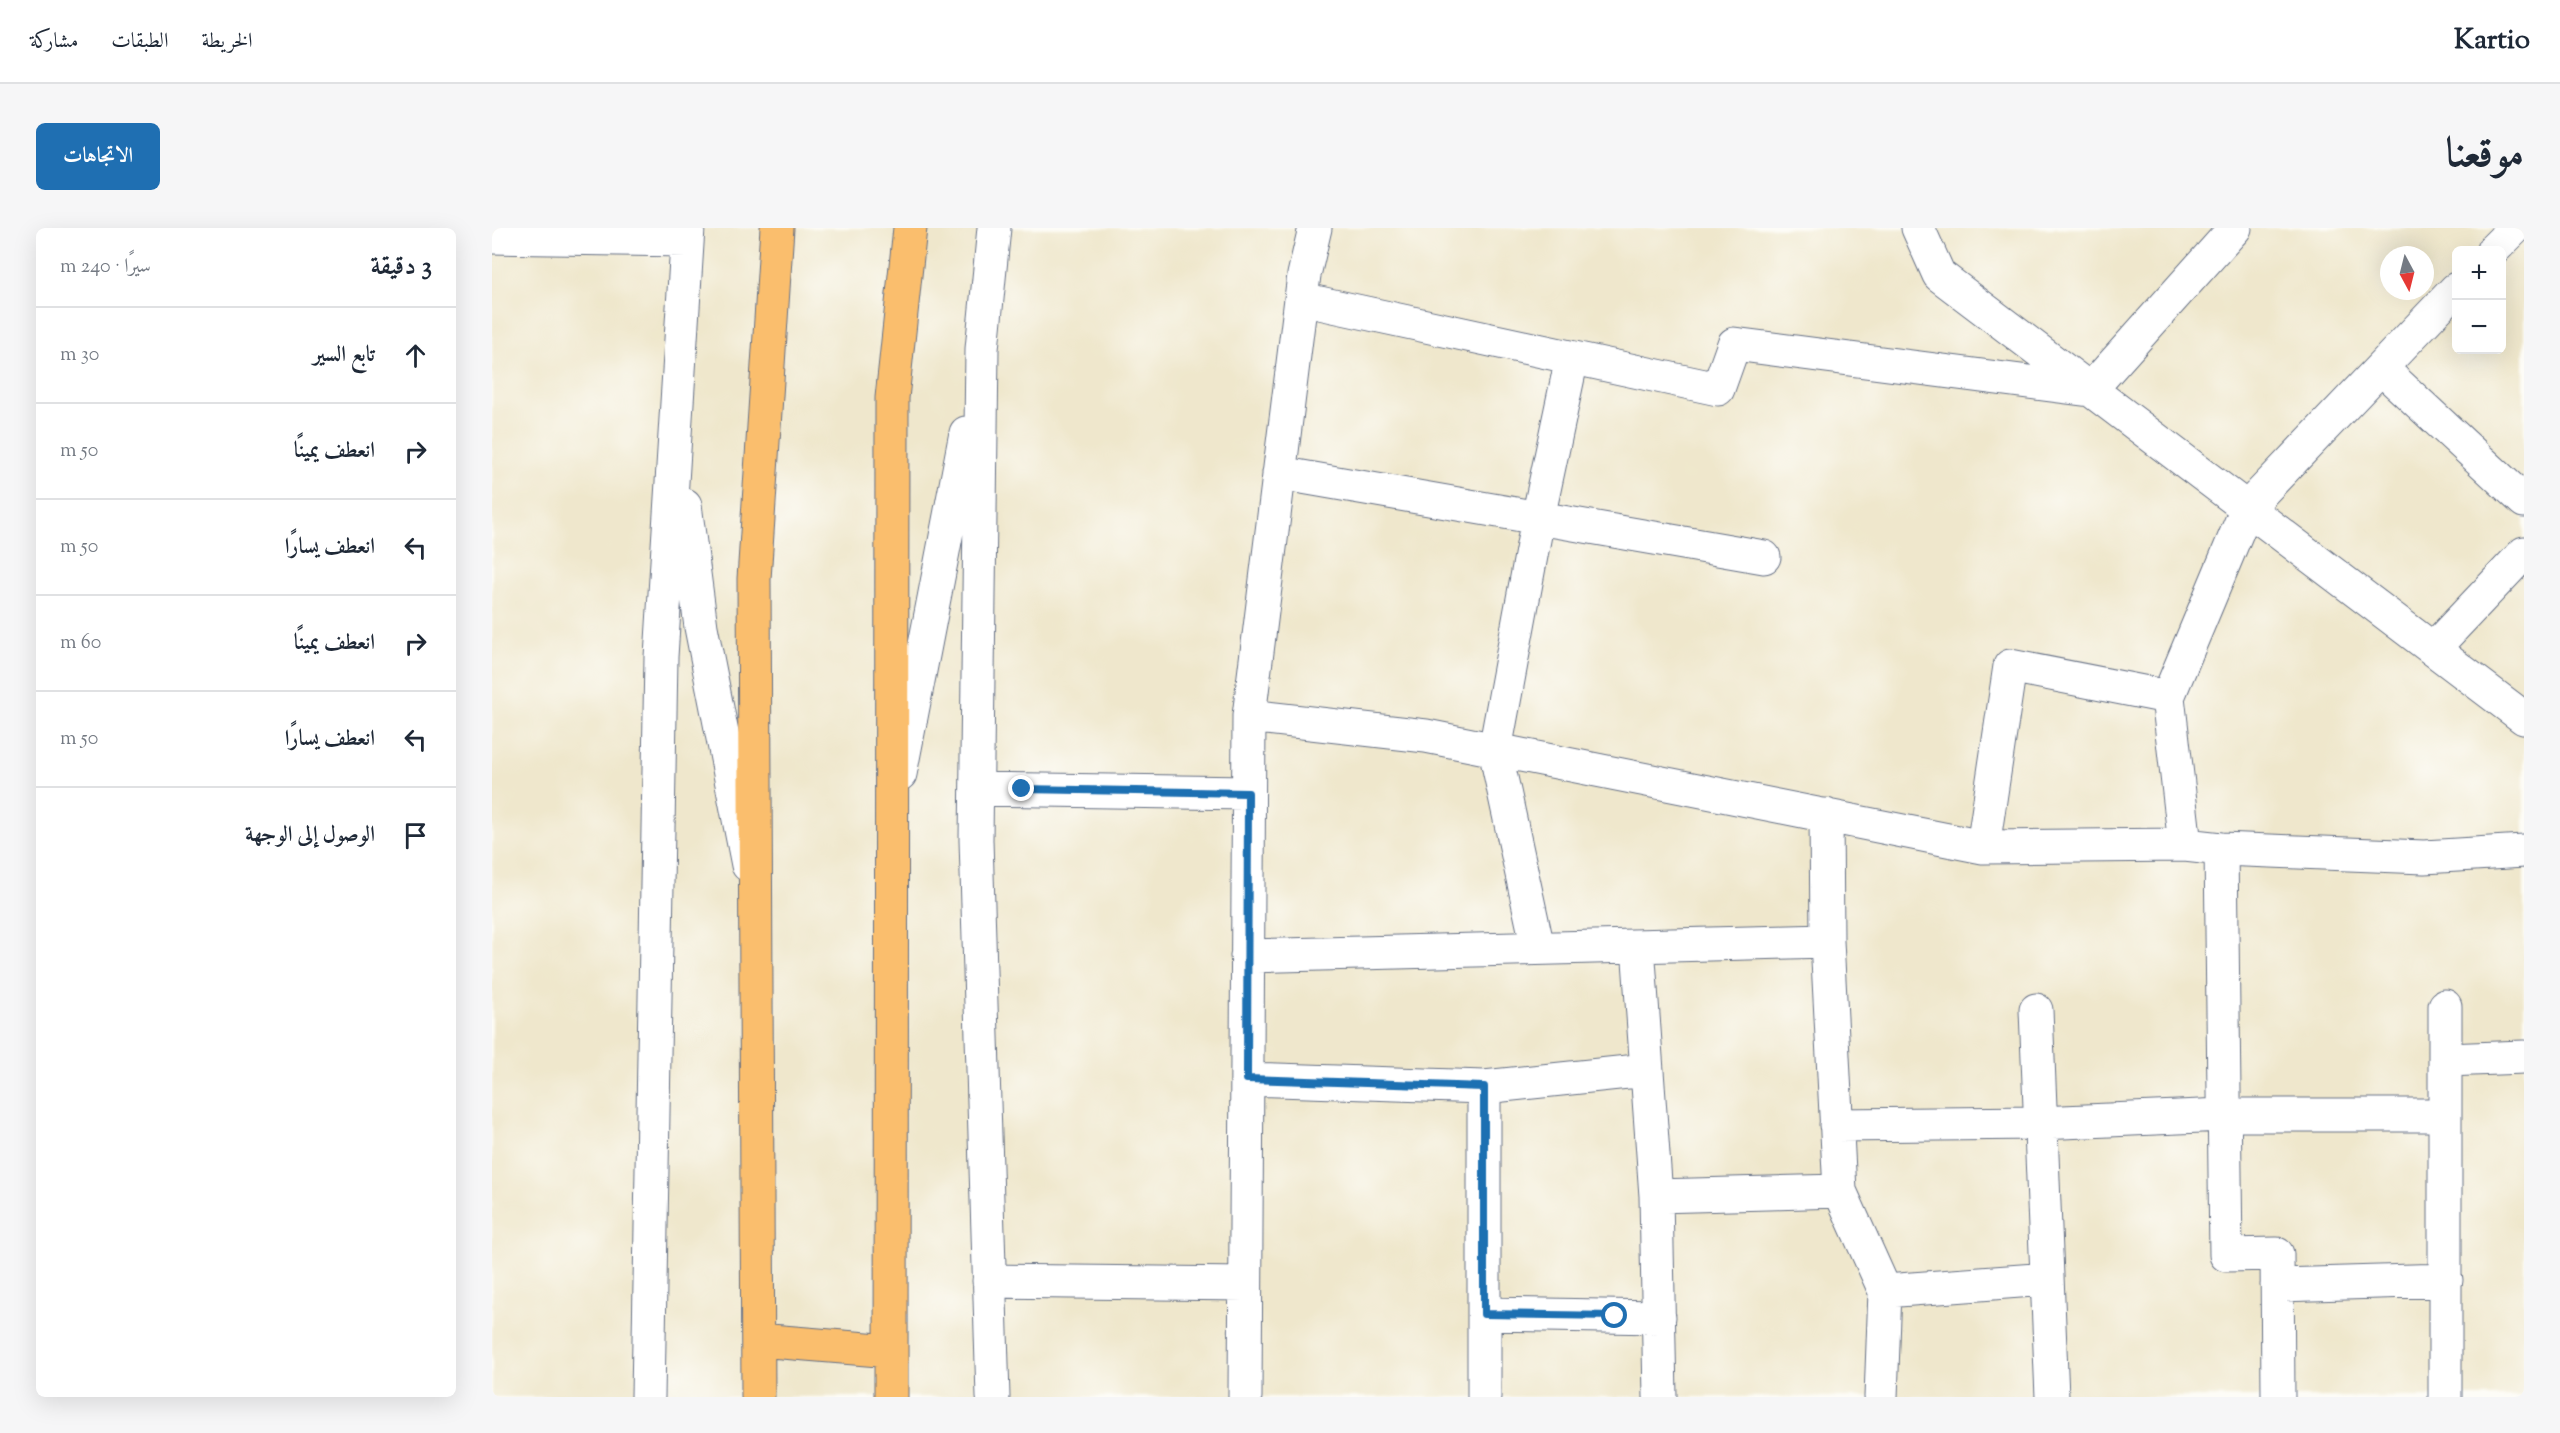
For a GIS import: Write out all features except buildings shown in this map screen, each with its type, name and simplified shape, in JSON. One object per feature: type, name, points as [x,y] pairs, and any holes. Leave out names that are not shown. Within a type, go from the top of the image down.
[{"type":"main road","points":[[758,1397],[754,579],[777,228]]},
{"type":"main road","points":[[891,1397],[892,398],[910,228]]},
{"type":"main road","points":[[758,1340],[891,1351]]},
{"type":"street","points":[[993,1397],[976,852],[982,349],[994,228]]},
{"type":"street","points":[[1245,1397],[1249,716],[1301,299],[1315,228]]},
{"type":"street","points":[[1918,228],[1939,275],[2524,718]]},
{"type":"street","points":[[2090,390],[2235,228]]},
{"type":"street","points":[[2497,246],[2515,228]]},
{"type":"street","points":[[492,237],[688,234],[661,657],[648,1397]]},
{"type":"street","points":[[2185,845],[2168,697],[2247,508],[2452,294]]},
{"type":"street","points":[[1301,299],[1718,389],[1734,344],[2090,390]]},
{"type":"street","points":[[891,820],[982,349]]},
{"type":"street","points":[[1538,948],[1495,750],[1538,518],[1572,358]]},
{"type":"street","points":[[2381,368],[2524,501]]},
{"type":"street","points":[[675,432],[701,627],[756,906]]},
{"type":"street","points":[[1280,473],[1764,557]]},
{"type":"street","points":[[2433,649],[2524,553]]},
{"type":"street","points":[[1983,847],[2010,666],[2168,697]]},
{"type":"street","points":[[1249,716],[1426,736],[1983,847],[2185,845],[2221,849],[2424,857],[2524,851]]},
{"type":"street","points":[[977,789],[1248,793]]},
{"type":"street","points":[[1826,815],[1827,941],[1840,1191],[1885,1291],[1881,1397]]},
{"type":"street","points":[[2221,849],[2226,1255],[2277,1254],[2278,1397]]},
{"type":"street","points":[[1247,956],[1827,941]]},
{"type":"street","points":[[1638,946],[1656,1196],[1660,1397]]},
{"type":"street","points":[[2445,1006],[2445,1397]]},
{"type":"street","points":[[2036,1010],[2052,1397]]},
{"type":"street","points":[[2446,1060],[2524,1057]]},
{"type":"street","points":[[1247,1079],[1484,1087],[1647,1070]]},
{"type":"street","points":[[1484,1087],[1484,1397]]},
{"type":"street","points":[[1836,1125],[2040,1123],[2224,1114],[2445,1115]]},
{"type":"street","points":[[1656,1196],[1840,1191]]},
{"type":"street","points":[[1885,1291],[2047,1279]]},
{"type":"street","points":[[2277,1285],[2445,1280]]},
{"type":"street","points":[[989,1281],[1245,1284]]},
{"type":"street","points":[[1484,1314],[1659,1317]]},
{"type":"route","points":[[1022,789],[1248,793],[1247,1079],[1484,1087],[1484,1314],[1615,1316]]}]
